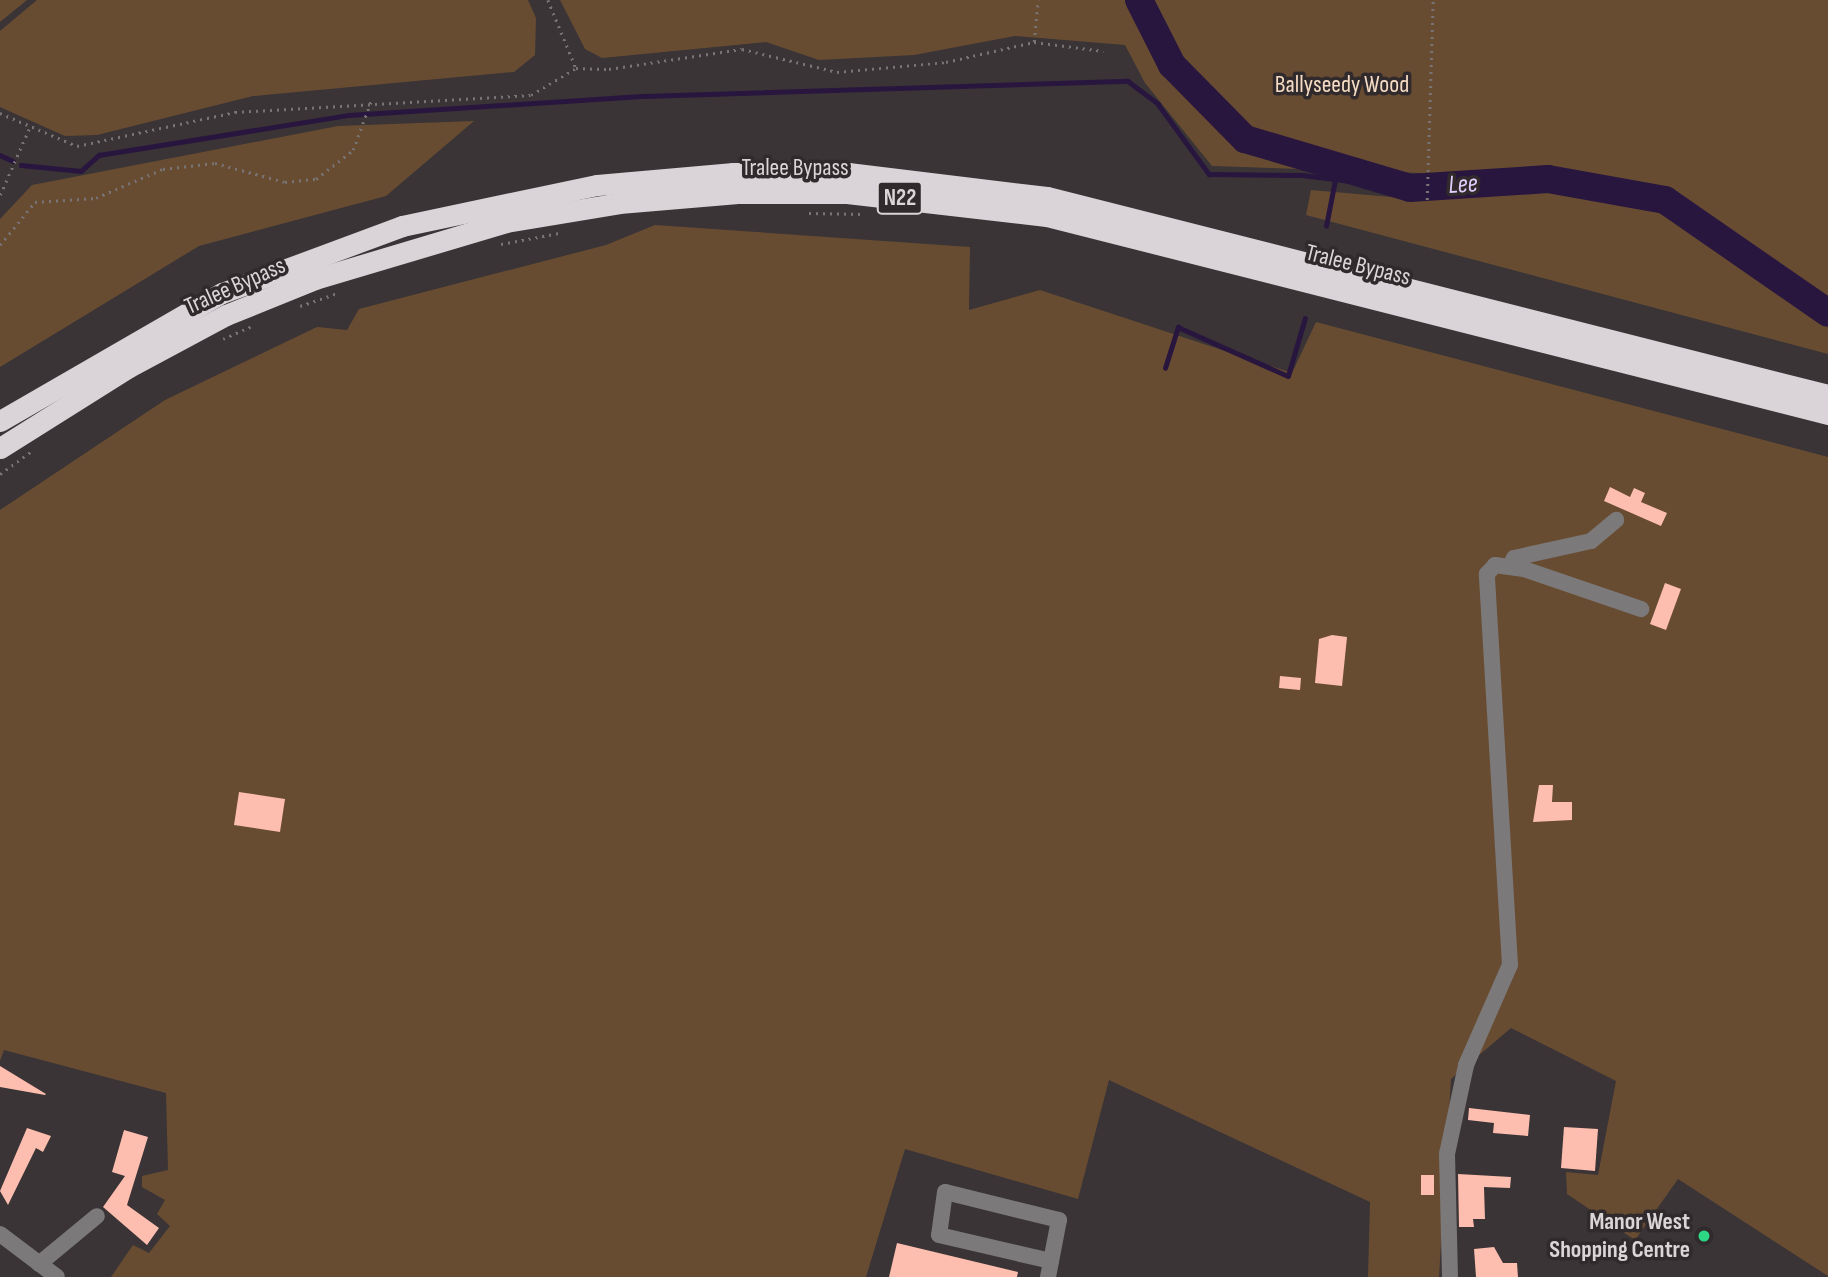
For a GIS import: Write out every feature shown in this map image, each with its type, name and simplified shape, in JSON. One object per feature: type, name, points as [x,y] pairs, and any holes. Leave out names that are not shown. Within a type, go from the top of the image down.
[{"type":"highway","name":"Tralee Bypass","points":[[0,421],[222,293],[402,226],[597,185],[733,173],[862,174],[1047,197],[1828,395]]},
{"type":"highway","name":"Tralee Bypass","points":[[0,448],[226,315],[339,271],[506,222],[619,203],[738,193],[848,193],[1047,216],[1828,414]]},
{"type":"street","points":[[1510,566],[1514,558],[1591,541],[1616,520]]},
{"type":"street","points":[[1450,1277],[1447,1154],[1466,1065],[1510,965],[1484,597],[1489,568],[1510,566],[1641,609]]},
{"type":"street","points":[[945,1192],[1059,1220],[1050,1269],[939,1235],[945,1192]]},
{"type":"street","points":[[39,1264],[97,1216]]},
{"type":"street","points":[[0,1234],[57,1277]]},
{"type":"path","points":[[548,0],[576,68]]},
{"type":"path","points":[[1034,42],[1038,0]]},
{"type":"path","points":[[1427,200],[1433,0]]},
{"type":"path","points":[[0,113],[29,129],[85,145],[235,113],[371,100],[531,95],[576,68],[609,69],[756,49],[820,70],[851,71],[961,60],[1034,42],[1103,51]]},
{"type":"path","points":[[0,245],[35,202],[96,198],[163,169],[215,163],[285,182],[316,179],[340,166],[368,120],[371,100]]},
{"type":"path","points":[[0,195],[29,129]]},
{"type":"path","points":[[796,212],[873,215]]},
{"type":"path","points":[[494,246],[570,231]]},
{"type":"path","points":[[288,310],[350,288]]},
{"type":"path","points":[[216,342],[264,320]]},
{"type":"path","points":[[0,474],[36,449]]},
{"type":"green space","points":[[0,0],[27,0],[0,22]]},
{"type":"green space","points":[[37,0],[528,0],[536,18],[535,55],[514,72],[253,96],[97,135],[65,136],[0,107],[0,31]]},
{"type":"green space","name":"Ballyseedy Wood","points":[[560,0],[1828,0],[1828,354],[1306,215],[1311,190],[1414,199],[1421,173],[1212,166],[1145,83],[1125,45],[1015,36],[914,55],[819,60],[766,42],[602,58],[585,49]]},
{"type":"green space","points":[[474,121],[386,196],[199,246],[0,367],[0,219],[32,185],[338,126]]},
{"type":"green space","points":[[655,225],[970,247],[969,310],[1040,290],[1292,373],[1316,322],[1828,457],[1828,1276],[1678,1179],[1635,1240],[1567,1194],[1566,1172],[1598,1175],[1616,1081],[1511,1028],[1451,1079],[1439,1277],[1368,1277],[1370,1202],[1109,1080],[1078,1199],[905,1149],[866,1277],[111,1277],[133,1245],[149,1253],[170,1226],[157,1214],[165,1200],[142,1187],[142,1176],[168,1170],[166,1093],[4,1050],[0,1061],[0,510],[165,400],[317,327],[347,330],[359,309],[606,245]]},
{"type":"building","points":[[1610,487],[1630,497],[1634,488],[1645,493],[1641,502],[1667,513],[1661,526],[1604,501]]},
{"type":"building","points":[[1665,583],[1681,589],[1666,630],[1650,624]]},
{"type":"building","points":[[1332,635],[1347,637],[1342,686],[1315,683],[1319,639]]},
{"type":"building","points":[[1280,676],[1301,678],[1300,690],[1279,688]]},
{"type":"building","points":[[1539,785],[1553,785],[1552,802],[1572,802],[1572,820],[1533,822]]},
{"type":"building","points":[[239,792],[285,799],[280,832],[234,825]]},
{"type":"building","points":[[0,1066],[46,1094],[0,1087]]},
{"type":"building","points":[[1469,1108],[1530,1115],[1528,1136],[1493,1133],[1494,1123],[1468,1120]]},
{"type":"building","points":[[1564,1127],[1598,1129],[1595,1171],[1561,1168]]},
{"type":"building","points":[[27,1128],[51,1136],[43,1152],[36,1148],[8,1205],[0,1191]]},
{"type":"building","points":[[124,1130],[148,1137],[127,1205],[159,1228],[147,1245],[103,1207],[125,1176],[112,1172]]},
{"type":"building","points":[[1458,1174],[1511,1177],[1510,1188],[1484,1187],[1485,1219],[1473,1219],[1474,1227],[1459,1227]]},
{"type":"building","points":[[1421,1175],[1434,1175],[1434,1195],[1421,1195]]},
{"type":"building","points":[[897,1243],[1018,1272],[1017,1277],[889,1277]]},
{"type":"building","points":[[1494,1247],[1503,1263],[1517,1263],[1518,1277],[1476,1277],[1474,1249]]},
{"type":"waterway","name":"Lee","points":[[1139,0],[1172,65],[1245,139],[1410,188],[1548,179],[1665,200],[1828,313]]},
{"type":"waterway","points":[[21,165],[81,171],[99,155],[349,115],[645,96],[1128,81],[1158,104],[1209,174],[1302,175],[1410,188]]},
{"type":"waterway","points":[[0,155],[13,161]]},
{"type":"waterway","points":[[1326,226],[1335,180]]},
{"type":"waterway","points":[[1165,368],[1178,327],[1288,376],[1305,318]]},
{"type":"place","name":"Manor West Shopping Centre","points":[[1704,1236]]}]
